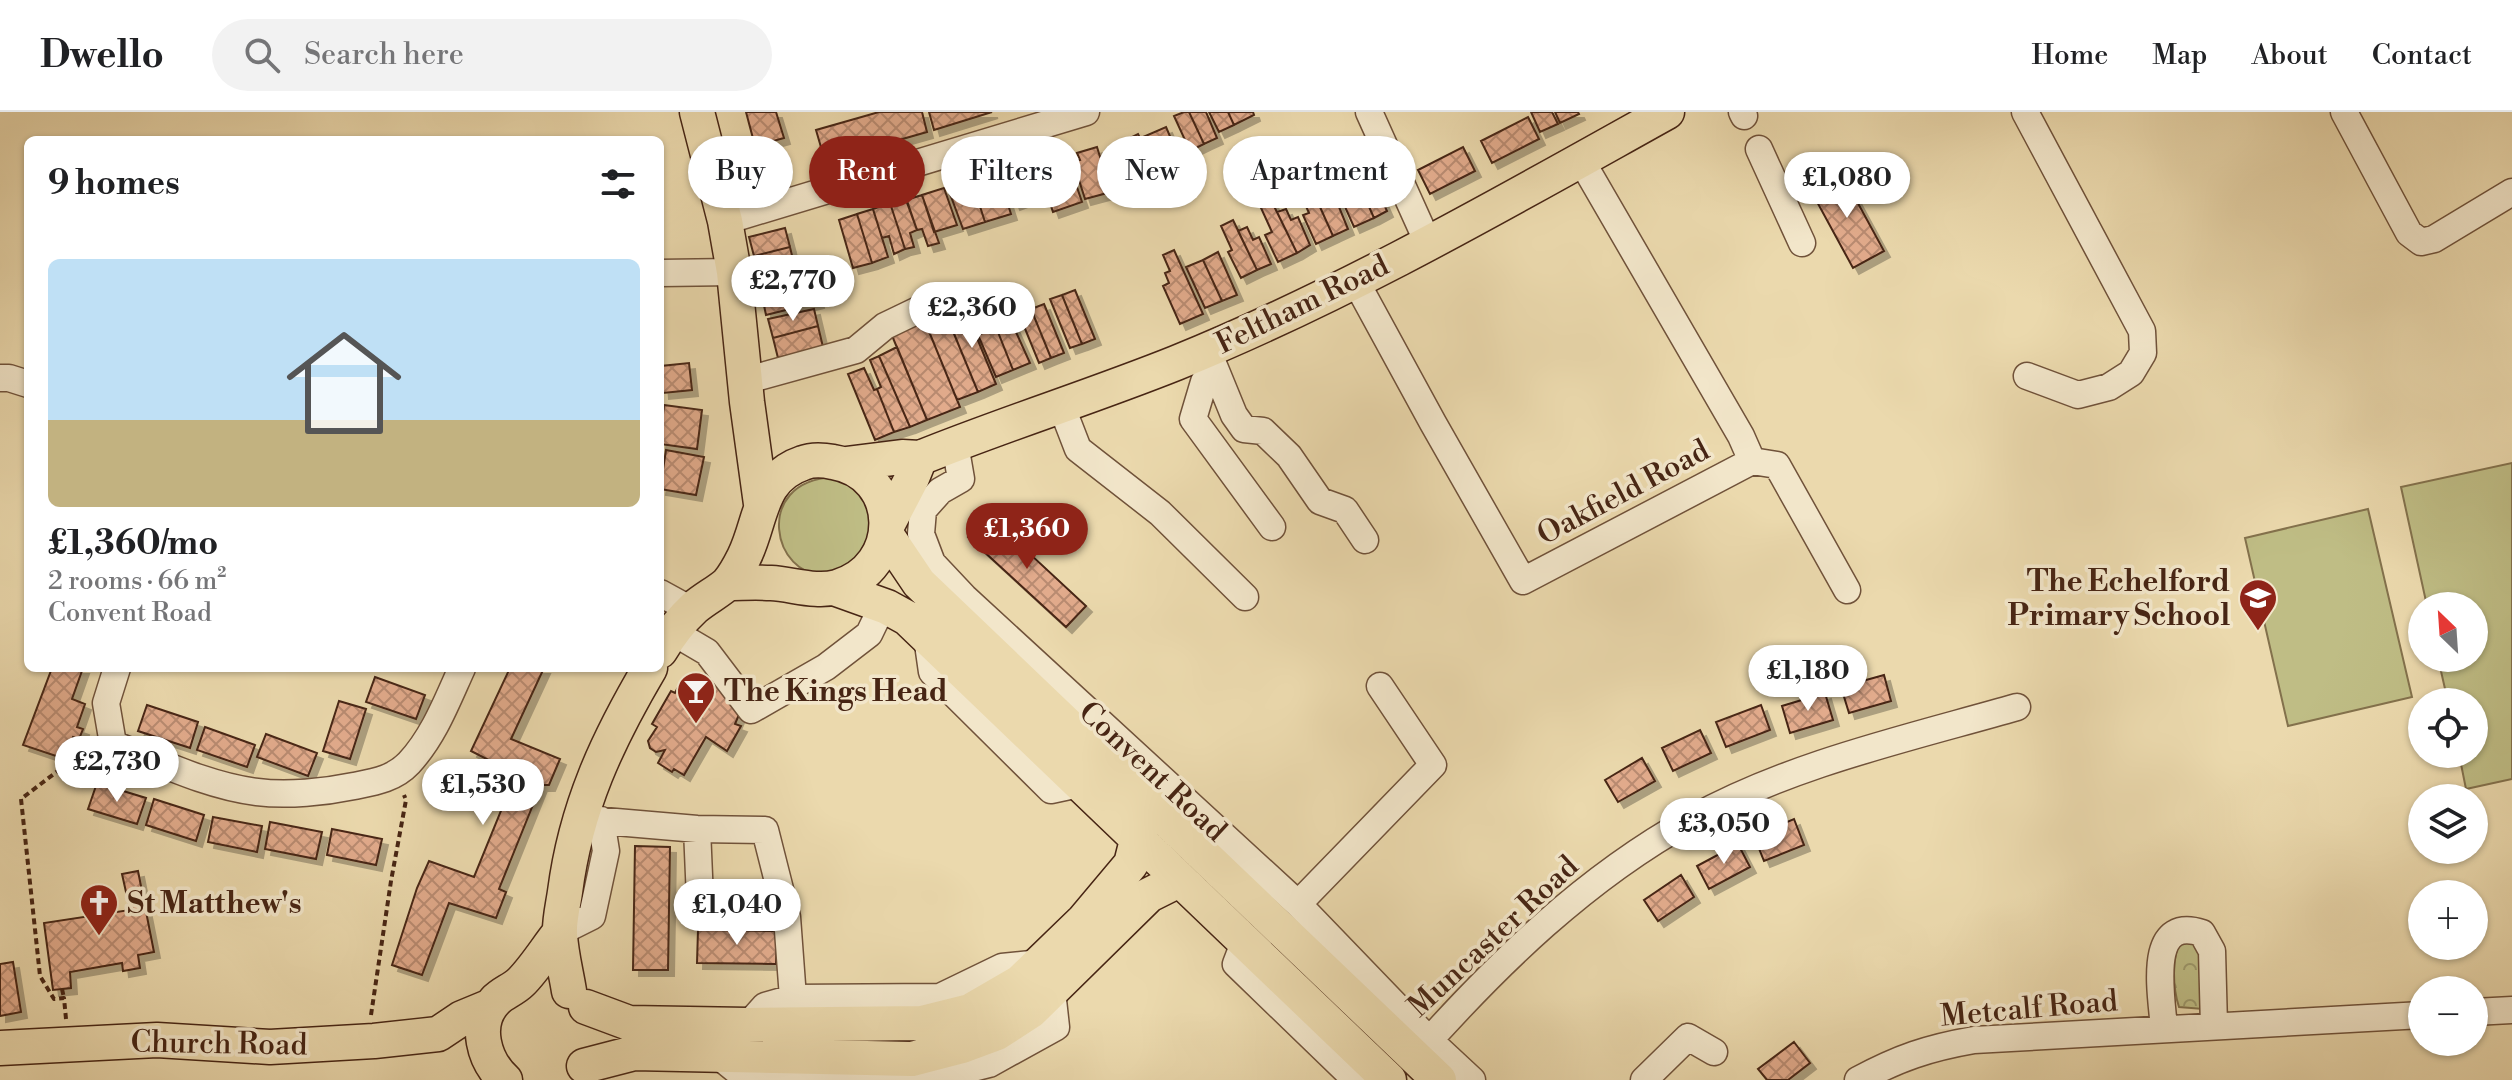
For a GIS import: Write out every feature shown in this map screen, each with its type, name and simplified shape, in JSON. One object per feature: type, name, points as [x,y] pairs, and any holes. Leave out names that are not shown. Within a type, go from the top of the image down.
[{"type":"main road","points":[[697,112],[725,221],[734,272],[759,514],[758,536],[766,557],[779,573],[799,585]]},
{"type":"main road","name":"Feltham Road","points":[[846,464],[902,457],[920,458],[1061,405],[1210,358],[1667,112]]},
{"type":"main road","points":[[746,391],[779,443],[802,463]]},
{"type":"main road","points":[[728,583],[799,585],[819,590],[854,582],[875,563],[883,548],[887,529],[920,458]]},
{"type":"main road","points":[[675,631],[711,594],[728,583],[744,557],[774,481],[802,463],[821,460],[846,464],[863,474],[878,490],[886,510],[887,529]]},
{"type":"main road","name":"Convent Road","points":[[887,529],[919,583],[1079,784],[1389,1080]]},
{"type":"main road","name":"Convent Road","points":[[834,588],[883,605],[907,618],[948,616],[1189,842],[1422,1048],[1439,1080]]},
{"type":"main road","points":[[577,1073],[592,1048],[593,1030],[578,999],[560,932],[569,863],[591,820],[594,775],[616,726],[648,672]]},
{"type":"main road","points":[[577,1073],[634,1053],[912,1059],[997,1033],[1031,1011],[1046,977],[1084,920],[1131,864],[1137,840]]},
{"type":"main road","points":[[520,983],[544,981],[561,985],[578,999],[629,1023],[922,1023],[970,1011],[1020,982],[1046,977],[1149,895],[1179,880]]},
{"type":"main road","name":"Church Road","points":[[0,1048],[157,1040],[270,1047],[438,1034],[462,1018],[491,1006],[520,983],[560,932]]},
{"type":"main road","points":[[491,1006],[483,1026],[483,1046],[496,1069]]},
{"type":"main road","points":[[438,1034],[496,1069]]},
{"type":"street","points":[[725,221],[1086,112]]},
{"type":"street","points":[[1369,112],[1428,243]]},
{"type":"street","points":[[2025,112],[2142,331],[2143,353],[2131,373],[2109,387],[2078,395],[2027,376]]},
{"type":"street","points":[[2344,112],[2409,233],[2421,242],[2434,239],[2512,192]]},
{"type":"street","points":[[1759,149],[1802,243]]},
{"type":"street","name":"Oakfield Road","points":[[1355,280],[1523,581],[1752,461],[1741,436],[1581,160]]},
{"type":"street","points":[[664,273],[734,272]]},
{"type":"street","points":[[746,391],[856,350],[885,326],[937,301]]},
{"type":"street","points":[[1210,358],[1193,419],[1272,527]]},
{"type":"street","points":[[1210,358],[1234,415],[1244,429],[1263,431],[1289,456],[1320,501],[1345,510],[1365,540]]},
{"type":"street","points":[[0,378],[24,383]]},
{"type":"street","points":[[1061,405],[1078,449],[1160,513],[1245,597]]},
{"type":"street","name":"Convent Road","points":[[955,444],[961,479],[940,491],[923,510],[921,534],[948,616],[1298,904],[1422,1048],[1472,1080]]},
{"type":"street","points":[[1752,461],[1777,465],[1847,590]]},
{"type":"street","points":[[664,603],[675,631],[707,652],[751,710],[826,667],[869,634],[883,605]]},
{"type":"street","points":[[116,672],[95,755],[258,792],[328,792],[396,774],[431,735],[460,672]]},
{"type":"street","points":[[1298,904],[1433,765],[1380,686]]},
{"type":"street","name":"Muncaster Road","points":[[1422,1048],[1550,919],[1612,869],[1692,818],[1770,783],[1856,753],[2017,707]]},
{"type":"street","points":[[591,820],[697,829],[765,830],[787,917],[793,998]]},
{"type":"street","points":[[697,829],[700,899],[782,899]]},
{"type":"street","name":"Metcalf Road","points":[[2164,1029],[2161,959],[2164,943],[2176,931],[2190,929],[2202,933],[2212,951],[2214,1026]]},
{"type":"street","points":[[1244,943],[1236,964],[1356,1080]]},
{"type":"street","points":[[715,1053],[746,1078],[924,1080],[992,1072],[1056,1027],[1046,977],[1002,967],[940,997],[793,998],[765,1006],[748,1025]]},
{"type":"street","points":[[2488,1011],[2512,1010]]},
{"type":"street","name":"Metcalf Road","points":[[1858,1080],[1894,1061],[1933,1047],[1974,1040],[2408,1016]]},
{"type":"street","points":[[1644,1080],[1688,1037],[1714,1052]]},
{"type":"path","points":[[64,998],[54,999],[40,976],[21,799],[67,764],[95,755]]},
{"type":"path","points":[[374,1041],[371,1012],[406,800],[396,774]]},
{"type":"path","points":[[62,989],[68,1044]]},
{"type":"green space","points":[[2512,463],[2512,779],[2488,784],[2465,784],[2462,768],[2488,768],[2488,688],[2445,688],[2441,672],[2488,672],[2488,592],[2424,592],[2401,487]]},
{"type":"green space","points":[[833,477],[862,492],[875,522],[855,565],[825,574],[807,571],[793,562],[783,547],[779,529],[781,511],[790,495],[807,483]]},
{"type":"green space","points":[[2368,509],[2410,688],[2408,698],[2288,726],[2245,538]]},
{"type":"green space","points":[[2201,940],[2203,1009],[2179,1007],[2174,973],[2178,948],[2181,941]]},
{"type":"building","points":[[746,112],[776,112],[783,136],[752,136]]},
{"type":"building","points":[[879,112],[922,112],[927,132],[913,136],[818,136],[816,130]]},
{"type":"building","points":[[929,112],[992,112],[934,130]]},
{"type":"building","points":[[1189,112],[1200,136],[1183,136],[1174,116]]},
{"type":"building","points":[[1189,112],[1206,112],[1217,138],[1207,143],[1207,136],[1200,136]]},
{"type":"building","points":[[1209,112],[1228,112],[1234,125],[1219,132]]},
{"type":"building","points":[[1228,112],[1253,112],[1254,115],[1234,125]]},
{"type":"building","points":[[1531,112],[1552,112],[1558,124],[1540,132]]},
{"type":"building","points":[[1555,112],[1578,112],[1579,114],[1560,123]]},
{"type":"building","points":[[1528,117],[1539,139],[1492,163],[1481,141]]},
{"type":"building","points":[[1166,127],[1170,136],[1145,136]]},
{"type":"building","points":[[1097,147],[1097,196],[1085,199],[1081,186],[1081,152]]},
{"type":"building","points":[[1463,147],[1475,171],[1430,194],[1418,170]]},
{"type":"building","points":[[1841,172],[1884,251],[1853,268],[1810,189]]},
{"type":"building","points":[[941,189],[941,208],[951,208],[957,225],[934,232],[925,194]]},
{"type":"building","points":[[925,203],[939,243],[928,246],[922,229],[917,230],[909,208],[925,208]]},
{"type":"building","points":[[892,208],[909,208],[917,230],[910,233],[914,247],[905,249]]},
{"type":"building","points":[[892,208],[905,249],[894,254],[889,236],[882,238],[873,209]]},
{"type":"building","points":[[955,208],[980,208],[985,222],[963,229]]},
{"type":"building","points":[[980,208],[1009,208],[1011,214],[985,222]]},
{"type":"building","points":[[1261,208],[1275,208],[1297,253],[1278,262],[1265,235],[1272,232]]},
{"type":"building","points":[[1307,208],[1320,208],[1333,236],[1316,244],[1303,215],[1309,213]]},
{"type":"building","points":[[1320,208],[1339,208],[1348,229],[1333,236]]},
{"type":"building","points":[[1345,208],[1370,208],[1374,218],[1354,227]]},
{"type":"building","points":[[1370,208],[1386,208],[1387,211],[1374,218]]},
{"type":"building","points":[[873,209],[888,257],[872,263],[857,214]]},
{"type":"building","points":[[1286,209],[1291,220],[1298,217],[1310,245],[1297,253],[1277,212]]},
{"type":"building","points":[[857,214],[872,263],[853,268],[839,220]]},
{"type":"building","points":[[1233,220],[1257,270],[1241,278],[1228,252],[1232,250],[1221,226]]},
{"type":"building","points":[[1247,227],[1253,240],[1259,237],[1271,264],[1257,270],[1238,231]]},
{"type":"building","points":[[785,228],[790,247],[754,256],[749,237]]},
{"type":"building","points":[[790,247],[794,264],[759,273],[754,256]]},
{"type":"building","points":[[1174,250],[1203,314],[1180,324],[1163,286],[1169,283],[1165,273],[1170,271],[1163,255]]},
{"type":"building","points":[[1218,252],[1237,295],[1222,301],[1203,260]]},
{"type":"building","points":[[1203,260],[1222,301],[1205,308],[1186,267]]},
{"type":"building","points":[[810,267],[814,283],[762,296],[758,279]]},
{"type":"building","points":[[814,283],[818,302],[766,315],[762,296]]},
{"type":"building","points":[[1075,290],[1095,339],[1082,344],[1062,295]]},
{"type":"building","points":[[1062,295],[1082,344],[1070,348],[1050,299]]},
{"type":"building","points":[[941,302],[978,392],[957,400],[921,312]]},
{"type":"building","points":[[1044,304],[1064,353],[1051,358],[1031,309]]},
{"type":"building","points":[[814,309],[818,326],[773,338],[768,319]]},
{"type":"building","points":[[965,309],[996,384],[978,392],[947,317]]},
{"type":"building","points":[[1031,309],[1051,358],[1039,363],[1019,314]]},
{"type":"building","points":[[921,312],[960,407],[927,420],[888,326]]},
{"type":"building","points":[[1011,321],[1030,363],[1013,370],[996,327]]},
{"type":"building","points":[[818,326],[823,347],[778,358],[773,338]]},
{"type":"building","points":[[996,327],[1013,370],[996,377],[978,335]]},
{"type":"building","points":[[897,347],[927,420],[910,427],[879,356]]},
{"type":"building","points":[[879,356],[910,427],[894,432],[877,389],[881,387],[870,360]]},
{"type":"building","points":[[689,363],[692,390],[664,393],[664,366]]},
{"type":"building","points":[[864,368],[874,390],[877,389],[894,432],[875,440],[848,374]]},
{"type":"building","points":[[664,405],[702,410],[697,449],[664,445]]},
{"type":"building","points":[[666,450],[704,457],[696,495],[664,490]]},
{"type":"building","points":[[988,515],[1086,606],[1066,627],[968,537]]},
{"type":"building","points":[[50,672],[82,672],[72,699],[85,704],[77,727],[83,729],[79,739],[73,737],[65,759],[23,745]]},
{"type":"building","points":[[508,672],[542,672],[511,739],[560,759],[549,785],[541,785],[499,889],[506,892],[496,918],[449,903],[422,975],[392,965],[429,861],[474,877],[516,774],[471,751]]},
{"type":"building","name":"The Kings Head","points":[[708,672],[741,710],[735,724],[741,726],[727,751],[706,737],[684,775],[674,769],[672,772],[658,763],[665,750],[656,752],[650,748],[648,741],[657,727],[652,724],[671,691],[675,693],[677,689],[684,694],[687,691],[682,685],[689,679],[695,684]]},
{"type":"building","points":[[1884,675],[1891,701],[1849,713],[1841,687]]},
{"type":"building","points":[[375,677],[425,695],[416,719],[366,702]]},
{"type":"building","points":[[1825,693],[1833,720],[1790,733],[1782,706]]},
{"type":"building","points":[[339,701],[366,709],[350,759],[323,751]]},
{"type":"building","points":[[147,705],[198,722],[190,748],[138,731]]},
{"type":"building","points":[[1761,705],[1770,730],[1726,747],[1716,722]]},
{"type":"building","points":[[205,727],[255,745],[247,767],[197,750]]},
{"type":"building","points":[[1700,730],[1711,753],[1673,771],[1662,748]]},
{"type":"building","points":[[266,734],[317,753],[308,776],[257,757]]},
{"type":"building","points":[[1642,758],[1655,781],[1618,802],[1605,780]]},
{"type":"building","points":[[97,783],[146,798],[137,824],[88,809]]},
{"type":"building","points":[[154,799],[204,815],[196,841],[146,825]]},
{"type":"building","points":[[213,817],[262,826],[257,852],[208,842]]},
{"type":"building","points":[[1794,819],[1804,845],[1764,861],[1754,836]]},
{"type":"building","points":[[270,822],[322,832],[316,859],[265,849]]},
{"type":"building","points":[[332,829],[382,839],[376,865],[327,855]]},
{"type":"building","points":[[1738,844],[1750,867],[1709,889],[1697,866]]},
{"type":"building","points":[[635,846],[670,847],[668,970],[633,970]]},
{"type":"building","name":"St Matthew's","points":[[138,871],[154,952],[138,955],[140,968],[123,971],[122,963],[70,972],[71,988],[53,990],[44,923],[130,910],[122,874]]},
{"type":"building","points":[[1681,875],[1694,897],[1658,921],[1644,900]]},
{"type":"building","points":[[698,930],[777,931],[776,964],[697,963]]},
{"type":"building","points":[[13,962],[21,1012],[0,1016],[0,964]]},
{"type":"building","points":[[1794,1042],[1810,1063],[1788,1080],[1767,1080],[1758,1069]]},
{"type":"place","name":"The Echelford Primary School","points":[[2258,632]]},
{"type":"place","name":"The Kings Head","points":[[696,725]]},
{"type":"place","name":"St Matthew's","points":[[99,937]]}]
